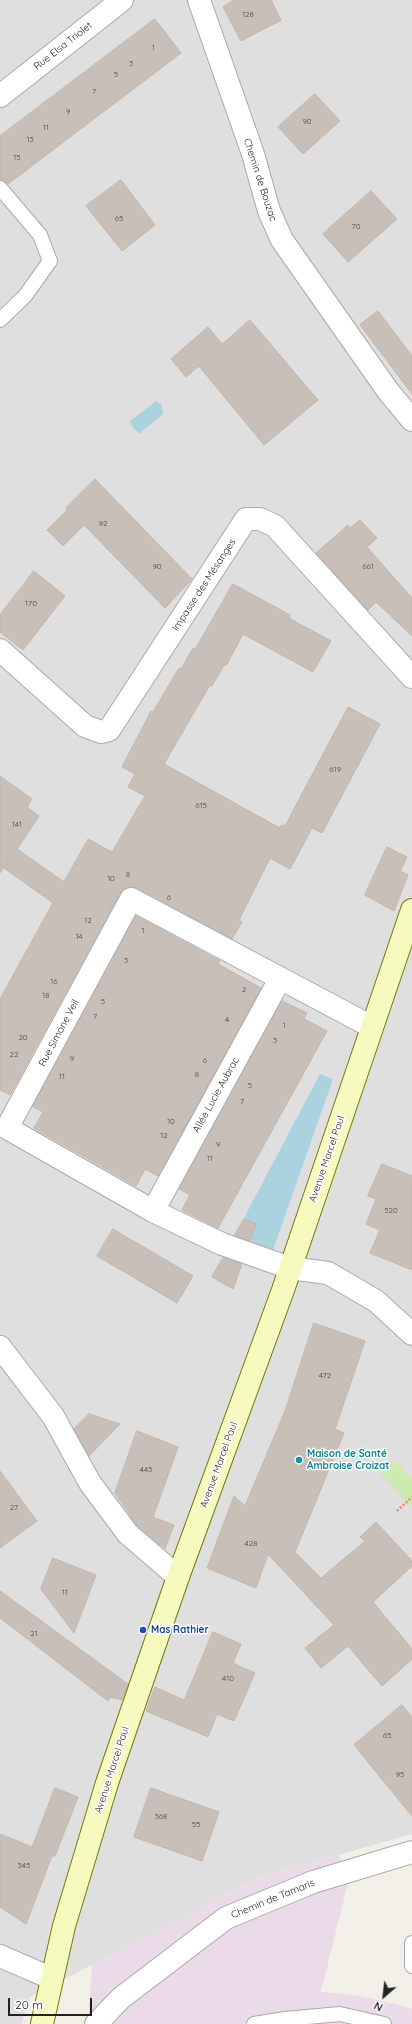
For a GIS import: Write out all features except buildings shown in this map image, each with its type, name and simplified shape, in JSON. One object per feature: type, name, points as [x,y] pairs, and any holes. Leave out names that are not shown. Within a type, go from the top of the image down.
[{"type":"main road","name":"Avenue Marcel Paul","points":[[42,2024],[51,1978],[64,1926],[106,1784],[178,1577],[290,1268],[412,910]]},
{"type":"street","name":"Rue Elsa Triolet","points":[[2,94],[122,0]]},
{"type":"street","name":"Chemin de Bouzac","points":[[199,0],[253,154],[269,211],[282,240],[388,391],[412,420]]},
{"type":"street","name":"Impasse des Mésanges","points":[[0,650],[85,726],[101,732],[109,730],[246,519],[260,519],[275,526],[412,677]]},
{"type":"street","name":"Rue Simone Veil","points":[[372,1027],[131,899],[7,1128],[153,1211],[222,1244],[290,1268],[328,1273],[376,1301],[412,1334]]},
{"type":"street","name":"Allée Lucie Aubrac","points":[[153,1211],[280,979]]},
{"type":"street","points":[[0,1347],[53,1416],[90,1483],[128,1534],[178,1577]]},
{"type":"street","name":"Chemin de Tamaris","points":[[96,2024],[120,1998],[226,1918],[313,1882],[412,1852]]},
{"type":"street","points":[[0,1956],[51,1978]]},
{"type":"lane","points":[[0,188],[40,235],[50,261],[25,296],[0,320]]},
{"type":"lane","points":[[412,1943],[412,1966]]},
{"type":"lane","points":[[254,2024],[285,2018],[340,2014],[384,2024]]},
{"type":"path","points":[[397,1511],[412,1497]]},
{"type":"shaded area","points":[[0,0],[412,0],[412,1834],[261,1877],[30,1997],[21,2024],[0,2024]]},
{"type":"shaded area","points":[[339,1855],[348,1883],[321,1992],[360,1996],[408,2007],[412,2010],[412,2024],[88,2024],[92,1965],[261,1877]]},
{"type":"green space","points":[[388,1460],[396,1462],[412,1479],[412,1508],[381,1475]]},
{"type":"water","points":[[156,401],[162,405],[163,414],[139,434],[129,422]]},
{"type":"water","points":[[320,1074],[333,1079],[273,1250],[235,1235]]},
{"type":"place","name":"Maison de Santé Ambroise Croizat","points":[[299,1460]]},
{"type":"place","name":"Mas Rathier","points":[[143,1630]]}]
